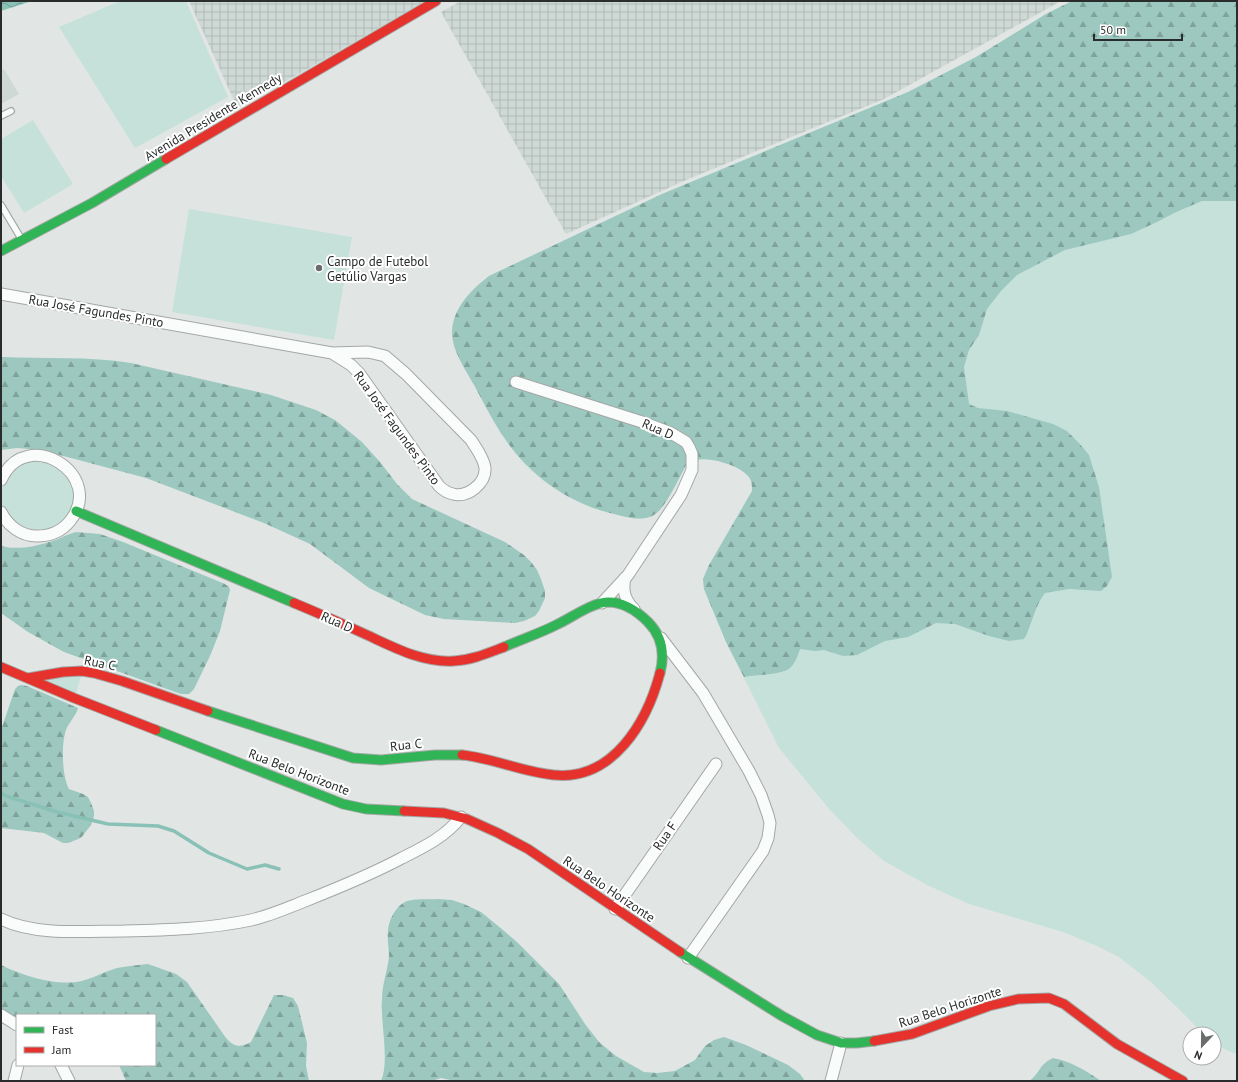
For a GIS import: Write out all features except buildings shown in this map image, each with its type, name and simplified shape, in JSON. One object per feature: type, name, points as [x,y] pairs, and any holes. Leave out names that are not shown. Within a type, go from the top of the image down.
[{"type":"street","name":"Avenida Presidente Kennedy","points":[[1,251],[92,203],[436,1]]},
{"type":"street","name":"Rua José Fagundes Pinto","points":[[1,294],[332,353],[368,352],[385,356],[394,363],[470,440],[483,460],[485,466],[485,473],[482,482],[470,491],[458,495],[451,494],[439,486],[359,373],[351,365],[332,353]]},
{"type":"street","name":"Rua D","points":[[516,382],[642,422],[671,433],[686,442],[692,454],[692,470],[686,486],[644,553],[625,578],[602,603]]},
{"type":"street","points":[[1,480],[4,473],[23,458],[37,456],[52,458],[68,468],[76,481],[79,495],[76,511],[72,518],[54,534],[30,536],[16,530],[8,523],[1,512]]},
{"type":"street","name":"Rua D","points":[[76,511],[299,605],[416,657],[433,660],[454,661],[474,658],[548,629],[602,603],[613,602],[625,605],[643,618]]},
{"type":"street","points":[[625,578],[623,588],[625,596],[630,604],[659,635],[702,693],[755,783],[765,805],[770,823],[768,838],[763,852],[688,958]]},
{"type":"street","name":"Rua C","points":[[28,678],[63,672],[82,671],[94,673],[353,758],[372,761],[461,754],[493,760],[547,775],[562,776],[576,774],[601,764],[619,752],[629,742],[639,728],[647,713],[662,668],[662,645],[659,635]]},
{"type":"street","points":[[662,668],[668,664],[674,664],[687,671]]},
{"type":"street","name":"Rua Belo Horizonte","points":[[1,666],[343,804],[373,809],[431,812],[461,817],[493,830],[528,849],[688,958],[811,1032],[841,1043],[861,1042],[912,1034],[989,1006],[1018,999],[1044,998],[1064,1004],[1117,1044],[1183,1081]]},
{"type":"street","name":"Rua F","points":[[614,909],[716,764]]},
{"type":"street","points":[[1,919],[12,924],[28,928],[74,932],[171,930],[250,920],[273,913],[336,889],[380,870],[439,838],[461,817]]},
{"type":"street","points":[[1,1015],[16,1024]]},
{"type":"street","points":[[830,1081],[841,1043]]},
{"type":"street","points":[[14,1081],[18,1066]]},
{"type":"street","points":[[61,1066],[69,1081]]},
{"type":"lane","points":[[1,116],[11,111]]},
{"type":"lane","points":[[1,205],[22,240]]},
{"type":"shaded area","points":[[120,1],[186,1],[228,97],[135,148],[59,27]]},
{"type":"shaded area","points":[[189,1],[425,1],[297,75],[237,107]]},
{"type":"shaded area","points":[[461,1],[1061,1],[884,99],[686,180],[566,234],[441,12]]},
{"type":"shaded area","points":[[1072,1],[1237,1],[1237,1054],[1222,1048],[1222,1026],[1196,1026],[1151,982],[1119,957],[1063,932],[969,904],[927,885],[884,861],[858,839],[830,810],[779,748],[726,642],[704,589],[703,579],[705,574],[752,491],[752,485],[748,476],[729,464],[702,459],[688,462],[662,507],[657,513],[647,518],[626,517],[593,508],[577,501],[548,484],[522,461],[498,429],[454,347],[452,332],[453,323],[459,307],[476,287],[489,276],[662,194],[908,92],[976,57],[1046,14]]},
{"type":"shaded area","points":[[4,69],[19,94],[1,104],[1,71]]},
{"type":"shaded area","points":[[33,120],[73,184],[24,213],[1,176],[1,139]]},
{"type":"shaded area","points":[[189,209],[352,237],[334,340],[172,312]]},
{"type":"shaded area","points":[[20,460],[56,461],[78,491],[64,526],[28,535],[1,511],[1,481]]},
{"type":"shaded area","points":[[82,673],[75,697],[32,679]]},
{"type":"green space","points":[[1072,1],[1237,1],[1237,201],[1202,201],[1131,234],[1065,250],[1017,275],[1001,291],[987,309],[979,335],[969,350],[964,367],[969,404],[978,408],[1007,411],[1053,424],[1067,431],[1089,455],[1099,487],[1112,577],[1107,586],[1101,591],[1069,589],[1045,593],[1038,604],[1024,639],[1009,641],[989,636],[955,624],[936,623],[908,637],[885,641],[857,655],[843,656],[824,650],[815,651],[800,649],[793,664],[786,670],[744,677],[726,642],[704,589],[703,579],[709,565],[752,491],[752,483],[749,478],[743,472],[729,464],[702,459],[688,462],[662,507],[657,513],[647,518],[626,517],[593,508],[562,493],[534,472],[511,447],[501,433],[460,360],[454,346],[452,332],[453,323],[459,307],[476,287],[489,276],[662,194],[908,92],[976,57],[1046,14]]},
{"type":"green space","points":[[1,357],[83,359],[131,363],[271,395],[316,410],[335,420],[362,442],[397,484],[412,499],[505,542],[524,555],[537,570],[545,591],[545,598],[535,616],[515,623],[444,619],[425,615],[369,588],[310,544],[264,523],[146,478],[41,450],[17,448],[1,450]]},
{"type":"green space","points":[[76,532],[100,534],[123,542],[229,587],[230,590],[220,631],[194,689],[189,694],[181,694],[64,652],[28,632],[1,613],[1,546],[13,548],[31,547]]},
{"type":"green space","points":[[21,685],[27,686],[78,708],[76,714],[67,727],[64,736],[63,752],[65,777],[69,789],[88,797],[94,811],[94,816],[91,825],[81,838],[68,843],[63,843],[44,833],[1,828],[1,730],[15,689]]},
{"type":"green space","points":[[438,899],[452,900],[481,912],[503,930],[559,984],[585,1024],[599,1042],[616,1056],[644,1072],[657,1073],[675,1071],[695,1060],[705,1046],[714,1040],[724,1037],[746,1045],[788,1065],[800,1074],[805,1081],[455,1081],[441,1078],[432,1081],[381,1081],[385,1063],[382,994],[389,957],[388,933],[390,922],[395,910],[405,902]]},
{"type":"green space","points":[[148,964],[176,974],[187,982],[226,1038],[237,1046],[251,1042],[274,995],[283,995],[293,998],[298,1006],[307,1043],[306,1066],[309,1081],[126,1081],[119,1066],[156,1066],[156,1014],[16,1014],[16,1017],[1,1008],[1,965],[31,977],[65,983],[85,980],[117,968]]},
{"type":"green space","points":[[1053,1058],[1072,1064],[1101,1081],[1029,1081],[1048,1060]]},
{"type":"water","points":[[1,1],[32,1],[1,11]]},
{"type":"waterway","points":[[1,793],[6,796],[57,812],[108,824],[158,826],[174,831],[209,853],[247,869],[265,865],[279,869]]},
{"type":"traffic: fast","points":[[1,251],[92,203],[166,159]]},
{"type":"traffic: fast","points":[[76,511],[294,603]]},
{"type":"traffic: fast","points":[[504,647],[552,627],[595,605],[614,602],[635,611],[648,622],[657,634],[662,646],[662,666],[660,673]]},
{"type":"traffic: fast","points":[[208,711],[353,758],[381,760],[435,755],[462,755]]},
{"type":"traffic: fast","points":[[156,730],[343,804],[366,809],[404,811]]},
{"type":"traffic: fast","points":[[680,952],[782,1016],[817,1035],[841,1043],[874,1041]]},
{"type":"traffic: jam","points":[[166,159],[436,1]]},
{"type":"traffic: jam","points":[[294,603],[409,654],[431,660],[454,661],[467,659],[504,647]]},
{"type":"traffic: jam","points":[[1,667],[74,698],[156,730]]},
{"type":"traffic: jam","points":[[28,678],[63,672],[82,671],[94,673],[122,681],[208,711]]},
{"type":"traffic: jam","points":[[462,755],[554,775],[575,774],[594,768],[610,758],[624,745],[636,728],[654,692],[660,673]]},
{"type":"traffic: jam","points":[[404,811],[444,813],[467,819],[498,833],[528,849],[680,952]]},
{"type":"traffic: jam","points":[[874,1041],[912,1034],[989,1006],[1018,999],[1049,998],[1064,1004],[1117,1044],[1183,1081]]},
{"type":"place","name":"Campo de Futebol Getúlio Vargas","points":[[319,268]]}]
